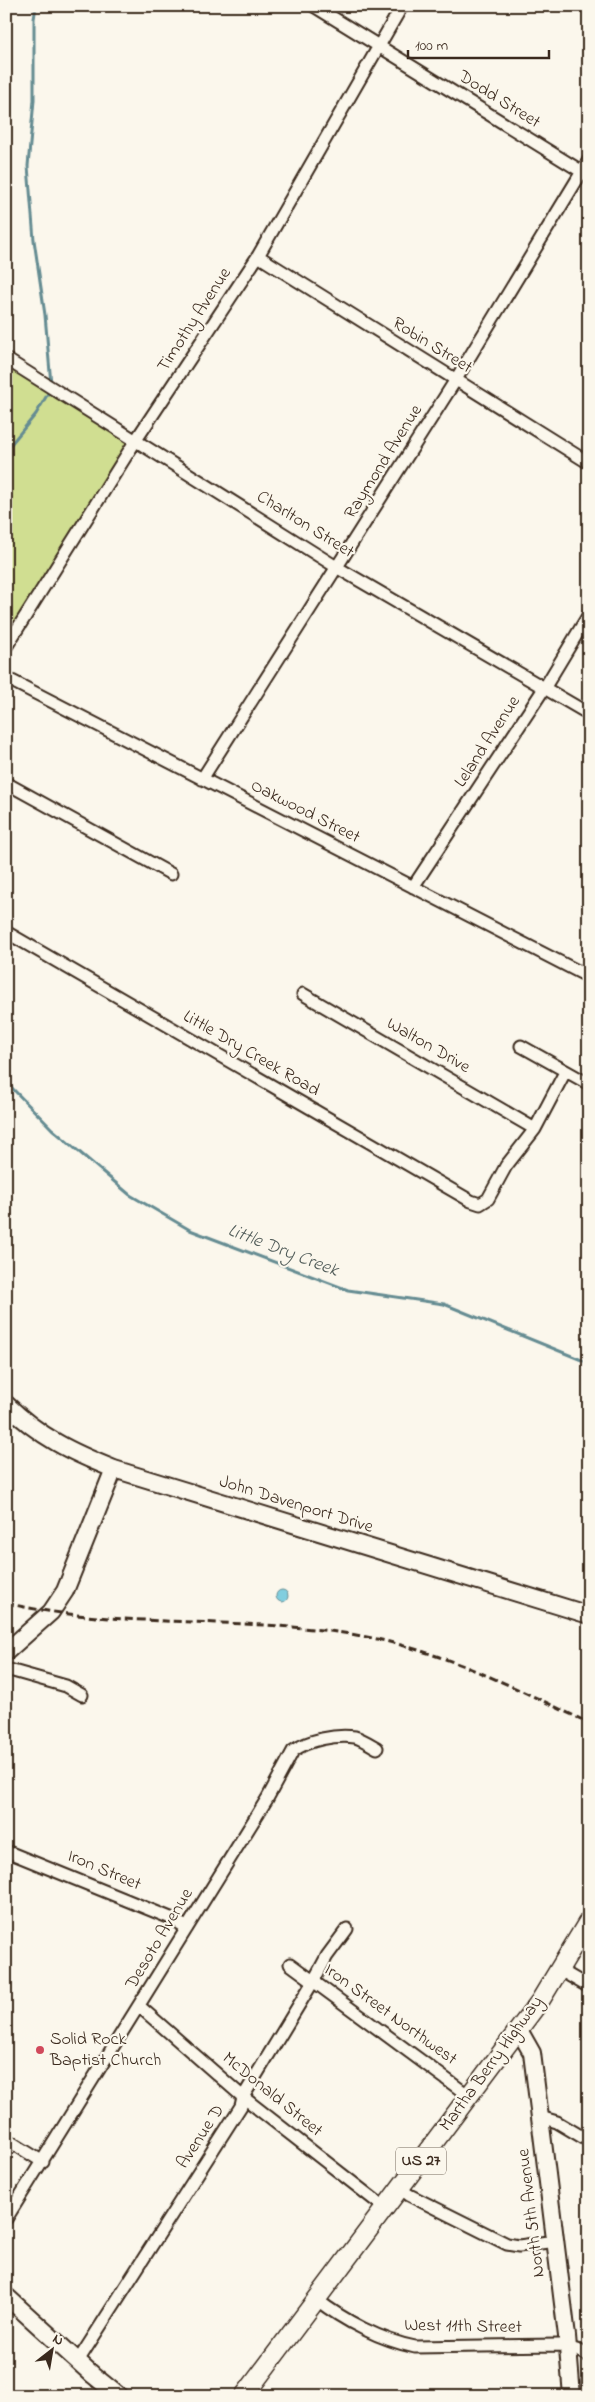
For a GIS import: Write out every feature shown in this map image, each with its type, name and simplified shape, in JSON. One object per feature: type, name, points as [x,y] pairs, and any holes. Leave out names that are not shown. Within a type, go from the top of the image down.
[{"type":"main road","name":"Martha Berry Highway","points":[[244,2396],[519,2030],[560,1970],[589,1920]]},
{"type":"street","name":"Dodd Street","points":[[314,6],[585,174]]},
{"type":"street","name":"Timothy Avenue","points":[[6,647],[136,440],[258,256],[402,6]]},
{"type":"street","name":"Raymond Avenue","points":[[202,779],[338,568],[585,174],[589,160]]},
{"type":"street","name":"Robin Street","points":[[258,256],[455,381],[589,463]]},
{"type":"street","name":"Charlton Street","points":[[6,359],[338,568],[589,714]]},
{"type":"street","name":"Leland Avenue","points":[[413,887],[545,687],[589,614]]},
{"type":"street","name":"Oakwood Street","points":[[6,678],[589,977]]},
{"type":"street","points":[[6,783],[171,874]]},
{"type":"street","name":"Little Dry Creek Road","points":[[6,932],[471,1201],[480,1204],[488,1199],[506,1166],[535,1128]]},
{"type":"street","name":"Walton Drive","points":[[303,994],[535,1128]]},
{"type":"street","points":[[522,1046],[589,1084]]},
{"type":"street","points":[[535,1128],[565,1072]]},
{"type":"street","name":"John Davenport Drive","points":[[6,1404],[60,1446],[114,1470],[589,1614]]},
{"type":"street","points":[[6,1652],[51,1612],[65,1591],[114,1470]]},
{"type":"street","points":[[6,1669],[66,1686],[82,1694]]},
{"type":"street","name":"Desoto Avenue","points":[[6,2219],[267,1799],[293,1752],[300,1746],[324,1739],[347,1736],[360,1739],[377,1748]]},
{"type":"street","name":"Iron Street","points":[[6,1851],[173,1919],[187,1928]]},
{"type":"street","name":"Avenue D","points":[[78,2361],[241,2106],[243,2097],[327,1956],[347,1929]]},
{"type":"street","name":"Iron Street Northwest","points":[[290,1964],[469,2096]]},
{"type":"street","points":[[560,1970],[589,1987]]},
{"type":"street","name":"McDonald Street","points":[[139,2006],[243,2097],[384,2208]]},
{"type":"street","name":"North 5th Avenue","points":[[519,2030],[532,2052],[556,2241],[572,2396]]},
{"type":"street","points":[[540,2117],[557,2122],[589,2141]]},
{"type":"street","points":[[6,2139],[43,2162]]},
{"type":"street","points":[[400,2188],[408,2195],[507,2244],[519,2246],[556,2241]]},
{"type":"street","points":[[6,2296],[119,2396]]},
{"type":"street","name":"West 11th Street","points":[[316,2299],[351,2321],[396,2343],[415,2347],[560,2345],[589,2356]]},
{"type":"green space","points":[[6,359],[136,440],[6,647]]},
{"type":"water","points":[[280,1590],[284,1590],[288,1596],[284,1602],[280,1602],[276,1598],[276,1594]]},
{"type":"waterway","name":"Little Dry Creek","points":[[36,6],[34,19],[34,100],[28,166],[34,240],[45,315],[51,384]]},
{"type":"waterway","name":"Little Dry Creek","points":[[6,450],[36,414],[50,390]]},
{"type":"waterway","name":"Little Dry Creek","points":[[6,1087],[12,1088],[52,1129],[130,1195],[190,1230],[348,1290],[444,1304],[589,1363]]},
{"type":"railway","points":[[6,1603],[93,1617],[269,1625],[313,1629],[387,1641],[476,1671],[589,1723]]},
{"type":"place","name":"Solid Rock Baptist Church","points":[[40,2050]]}]
